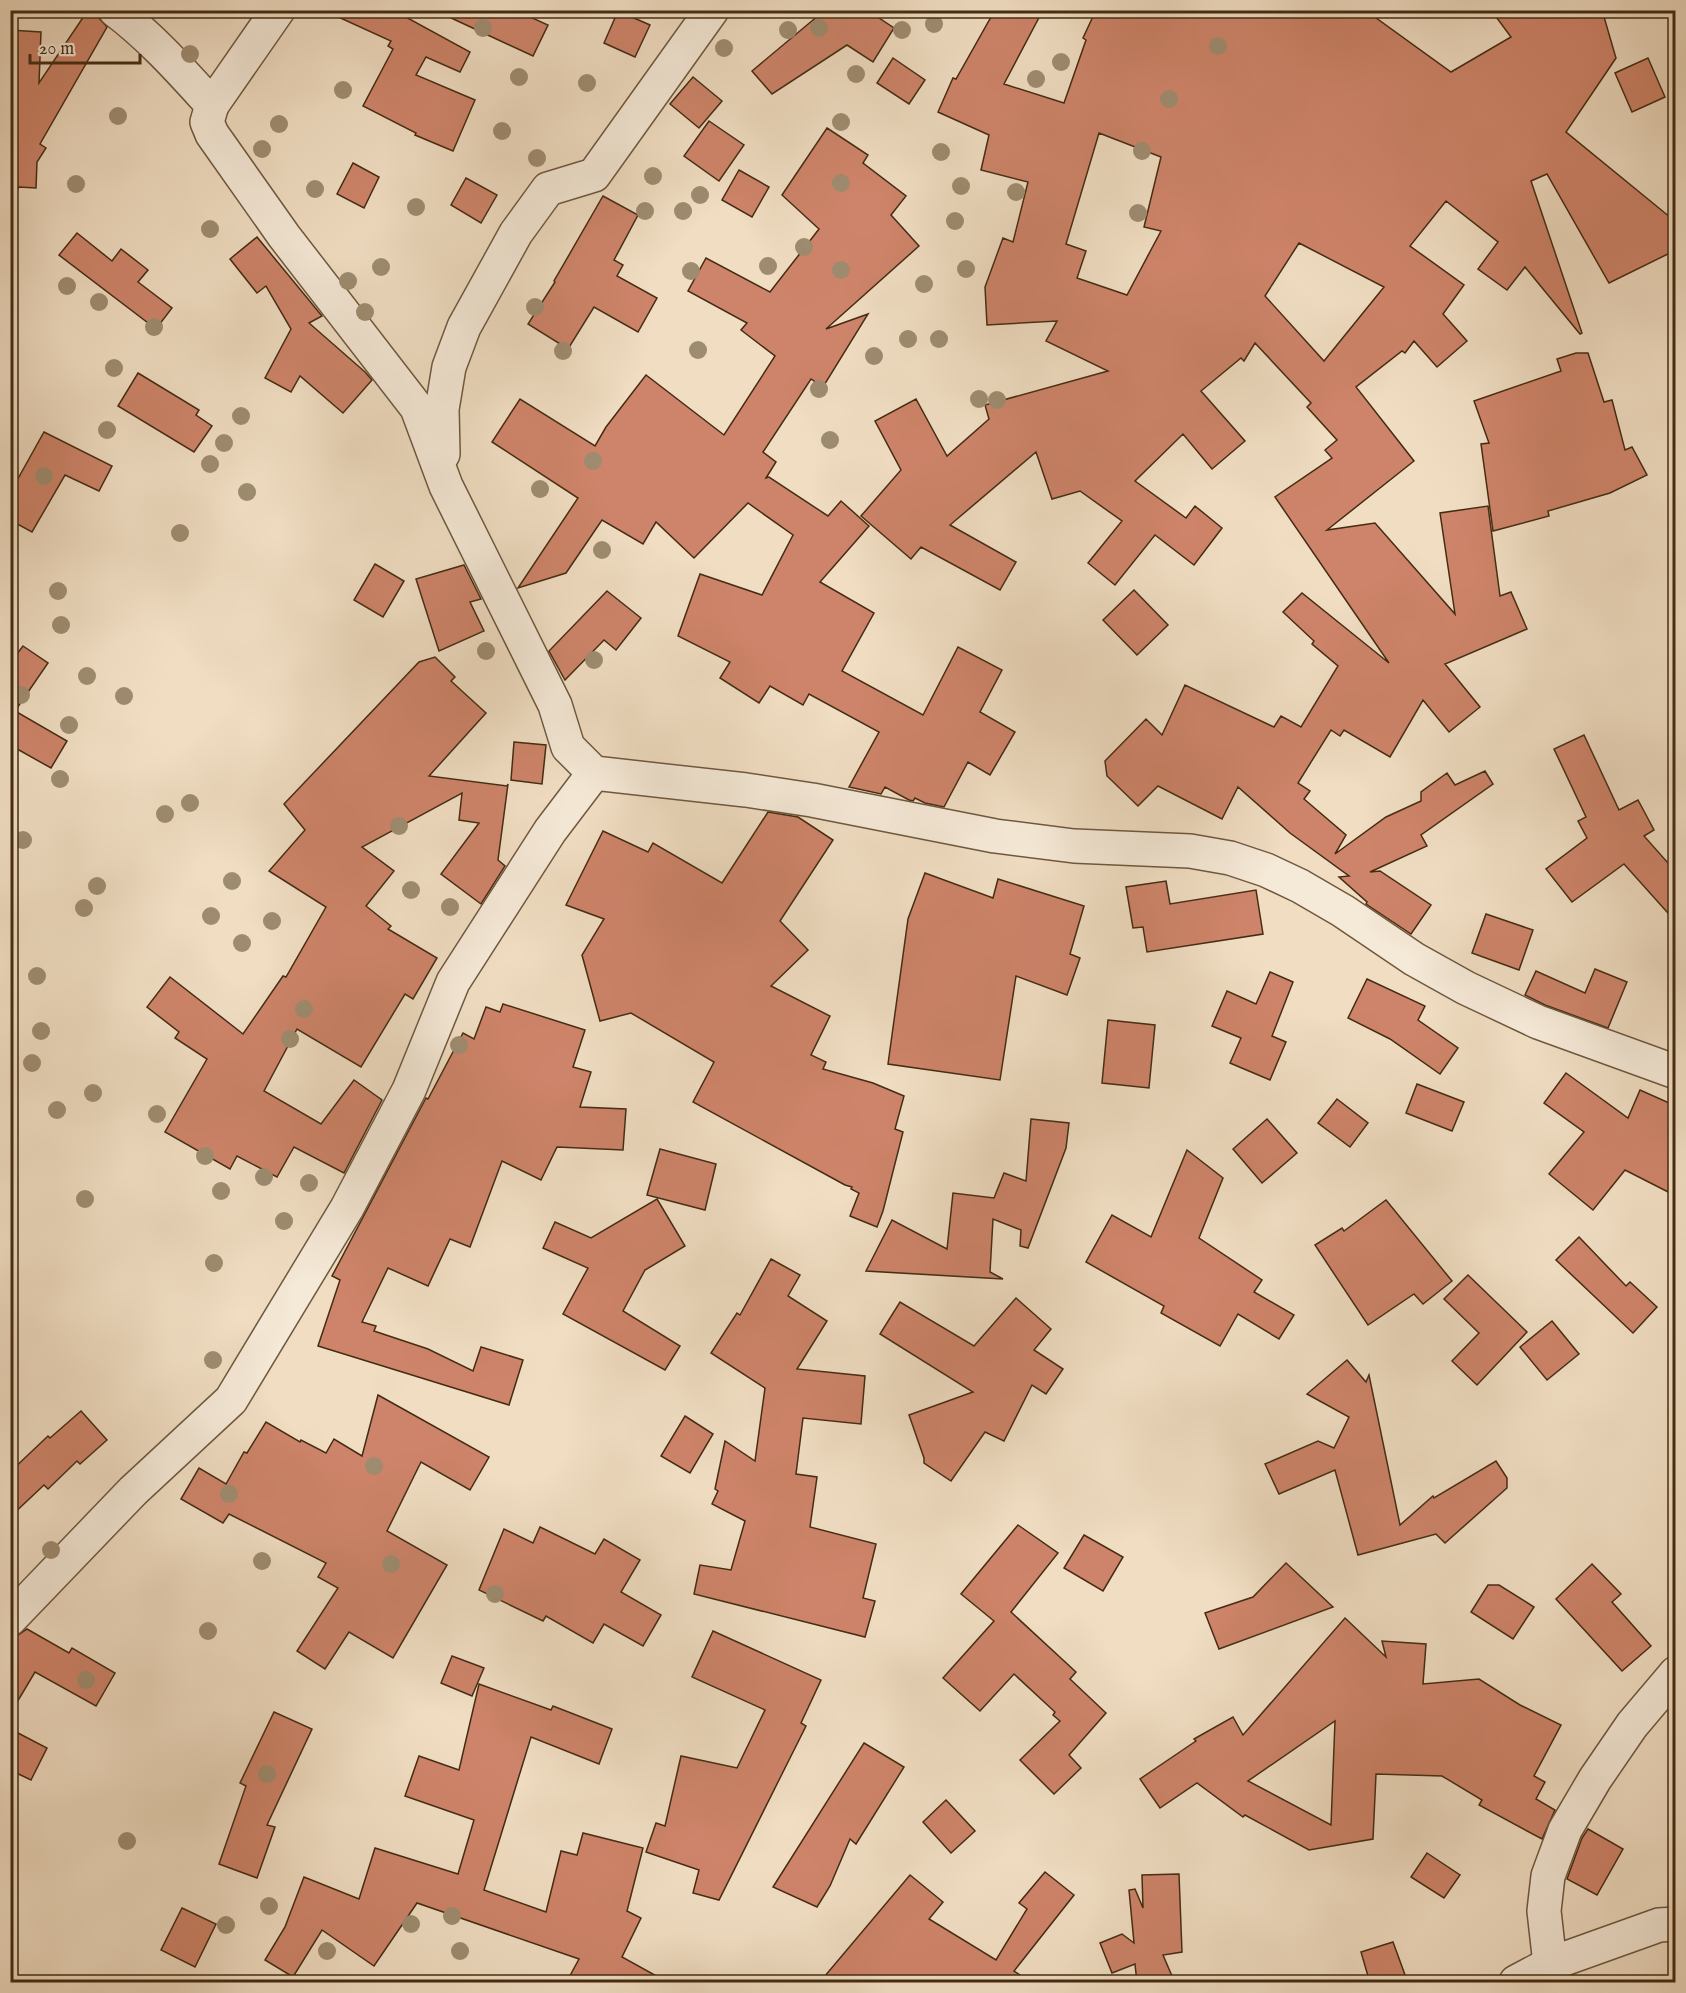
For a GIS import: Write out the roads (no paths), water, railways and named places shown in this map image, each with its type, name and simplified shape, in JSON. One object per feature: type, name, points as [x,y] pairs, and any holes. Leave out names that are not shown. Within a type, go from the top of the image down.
[{"type":"street","points":[[115,10],[163,51],[212,105]]},
{"type":"street","points":[[278,10],[212,105],[207,122],[212,134],[284,236],[417,408],[446,486],[555,705],[568,747],[594,773],[768,794],[1029,840],[1074,846],[1190,851],[1230,858],[1266,870],[1300,886],[1343,911],[1413,959],[1466,988],[1538,1022],[1676,1072]]},
{"type":"street","points":[[446,486],[442,409],[448,367],[464,327],[487,283],[516,233],[548,189],[594,175],[712,10]]},
{"type":"street","points":[[10,1619],[133,1491],[231,1400],[347,1208],[409,1090],[453,982],[550,831],[594,773]]},
{"type":"street","points":[[1550,1964],[1545,1911],[1548,1876],[1565,1830],[1595,1779],[1632,1725],[1676,1673]]},
{"type":"street","points":[[1516,1983],[1550,1964],[1659,1925],[1676,1924]]}]
